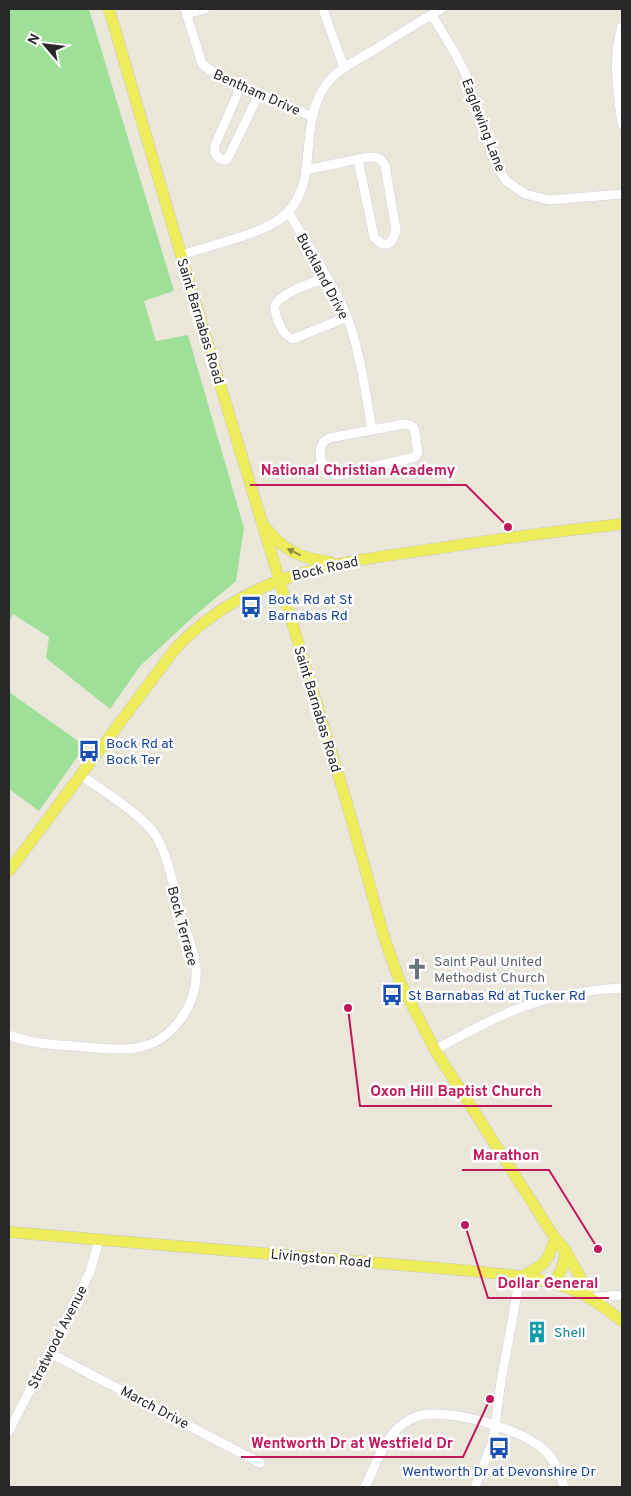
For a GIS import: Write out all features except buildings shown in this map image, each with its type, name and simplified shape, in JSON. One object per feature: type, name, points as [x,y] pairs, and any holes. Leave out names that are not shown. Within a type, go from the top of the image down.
[{"type":"main road","name":"Saint Barnabas Road","points":[[109,9],[260,520],[348,808],[393,967],[417,1018],[435,1050],[585,1286],[589,1298]]},
{"type":"main road","points":[[260,520],[274,538],[288,550],[311,559],[339,563]]},
{"type":"main road","name":"Bock Road","points":[[9,871],[182,642],[224,608],[278,580],[339,563],[513,537],[622,524]]},
{"type":"main road","name":"Livingston Road","points":[[9,1232],[461,1270],[520,1277],[552,1284],[589,1298],[622,1320]]},
{"type":"main road","points":[[520,1277],[543,1266],[558,1243]]},
{"type":"main road","points":[[552,1284],[560,1276],[565,1261],[558,1243]]},
{"type":"street","points":[[186,12],[205,9]]},
{"type":"street","points":[[324,9],[344,68]]},
{"type":"street","points":[[181,255],[273,224],[288,212],[299,195],[306,170],[312,117],[324,87],[344,68],[442,9]]},
{"type":"street","name":"Bentham Drive","points":[[186,12],[204,66],[217,76],[312,117]]},
{"type":"street","name":"Eaglewing Lane","points":[[432,15],[466,75],[495,163],[506,181],[526,194],[549,200],[622,194]]},
{"type":"street","points":[[622,27],[618,42],[617,62],[622,124]]},
{"type":"street","points":[[241,86],[215,145],[214,151],[217,157],[222,160],[226,160],[260,94]]},
{"type":"street","points":[[306,170],[358,159],[376,157],[382,160],[385,166],[396,230],[391,243],[378,242],[374,237],[362,170],[358,159]]},
{"type":"street","name":"Buckland Drive","points":[[288,212],[347,317],[372,430]]},
{"type":"street","points":[[326,278],[279,299],[275,306],[275,312],[281,328],[284,333],[293,339],[347,317]]},
{"type":"street","points":[[410,425],[416,433],[418,452],[415,457],[409,460],[338,475],[331,475],[326,471],[322,464],[320,451],[324,440],[372,430],[410,425]]},
{"type":"street","name":"Bock Terrace","points":[[9,1035],[38,1042],[80,1046],[126,1049],[141,1047],[154,1042],[175,1027],[186,1011],[193,993],[196,975],[194,956],[157,838],[141,819],[80,775]]},
{"type":"street","points":[[435,1050],[476,1027],[526,1006],[587,992],[622,988]]},
{"type":"street","name":"Stratwood Avenue","points":[[9,1431],[90,1272],[99,1240]]},
{"type":"street","points":[[474,1487],[492,1444],[501,1381],[520,1277]]},
{"type":"street","points":[[589,1298],[622,1295]]},
{"type":"street","name":"March Drive","points":[[50,1353],[260,1463]]},
{"type":"street","points":[[365,1487],[386,1443],[398,1429],[410,1419],[438,1414],[495,1425],[518,1433],[541,1447],[554,1463],[564,1487]]},
{"type":"green space","points":[[9,9],[89,9],[174,291],[144,301],[156,341],[188,335],[244,528],[236,581],[194,616],[140,666],[110,709],[46,658],[49,637],[13,614],[9,621]]},
{"type":"green space","points":[[9,692],[85,746],[39,811],[9,789]]},
{"type":"place","name":"National Christian Academy","points":[[508,527]]},
{"type":"place","name":"Bock Rd at St Barnabas Rd","points":[[251,607]]},
{"type":"place","name":"Bock Rd at Bock Ter","points":[[89,751]]},
{"type":"place","name":"Saint Paul United Methodist Church","points":[[417,969]]},
{"type":"place","name":"St Barnabas Rd at Tucker Rd","points":[[392,995]]},
{"type":"place","name":"Oxon Hill Baptist Church","points":[[348,1008]]},
{"type":"place","name":"Dollar General","points":[[465,1225]]},
{"type":"place","name":"Marathon","points":[[598,1249]]},
{"type":"place","name":"Shell","points":[[537,1332]]},
{"type":"place","name":"Wentworth Dr at Westfield Dr","points":[[490,1399]]},
{"type":"place","name":"Wentworth Dr at Devonshire Dr","points":[[499,1448]]}]
